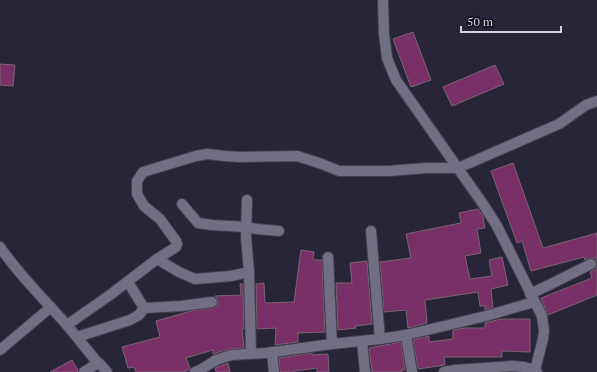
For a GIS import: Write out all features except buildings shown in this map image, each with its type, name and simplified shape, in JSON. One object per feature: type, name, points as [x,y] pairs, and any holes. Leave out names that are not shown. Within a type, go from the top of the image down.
[{"type":"street","points":[[383,0],[384,34],[387,58],[396,80],[497,226],[542,316],[544,331],[543,339],[532,370],[512,366],[444,372]]},
{"type":"street","points":[[67,325],[128,282],[157,259],[176,247],[176,241],[160,219],[144,206],[136,194],[137,181],[143,172],[207,154],[239,157],[297,156],[338,171],[389,171],[426,168],[458,168],[559,124],[586,105],[597,101]]},
{"type":"street","points":[[247,200],[246,237],[249,272],[251,354]]},
{"type":"street","points":[[182,204],[198,223],[279,231]]},
{"type":"street","points":[[371,231],[380,339]]},
{"type":"street","points":[[0,247],[30,285],[107,372]]},
{"type":"street","points":[[328,257],[332,344]]},
{"type":"street","points":[[157,259],[194,279],[231,276],[249,272]]},
{"type":"street","points":[[195,372],[209,369],[216,360],[232,355],[272,352],[380,339],[406,335],[486,316],[532,298],[549,285],[591,264]]},
{"type":"street","points":[[128,282],[144,308]]},
{"type":"street","points":[[144,308],[181,306],[212,302]]},
{"type":"street","points":[[0,350],[51,307]]},
{"type":"street","points":[[77,337],[130,320],[139,315],[144,308]]},
{"type":"street","points":[[406,335],[412,372]]},
{"type":"street","points":[[362,340],[365,372]]},
{"type":"street","points":[[272,352],[274,372]]},
{"type":"street","points":[[84,372],[98,363]]}]
